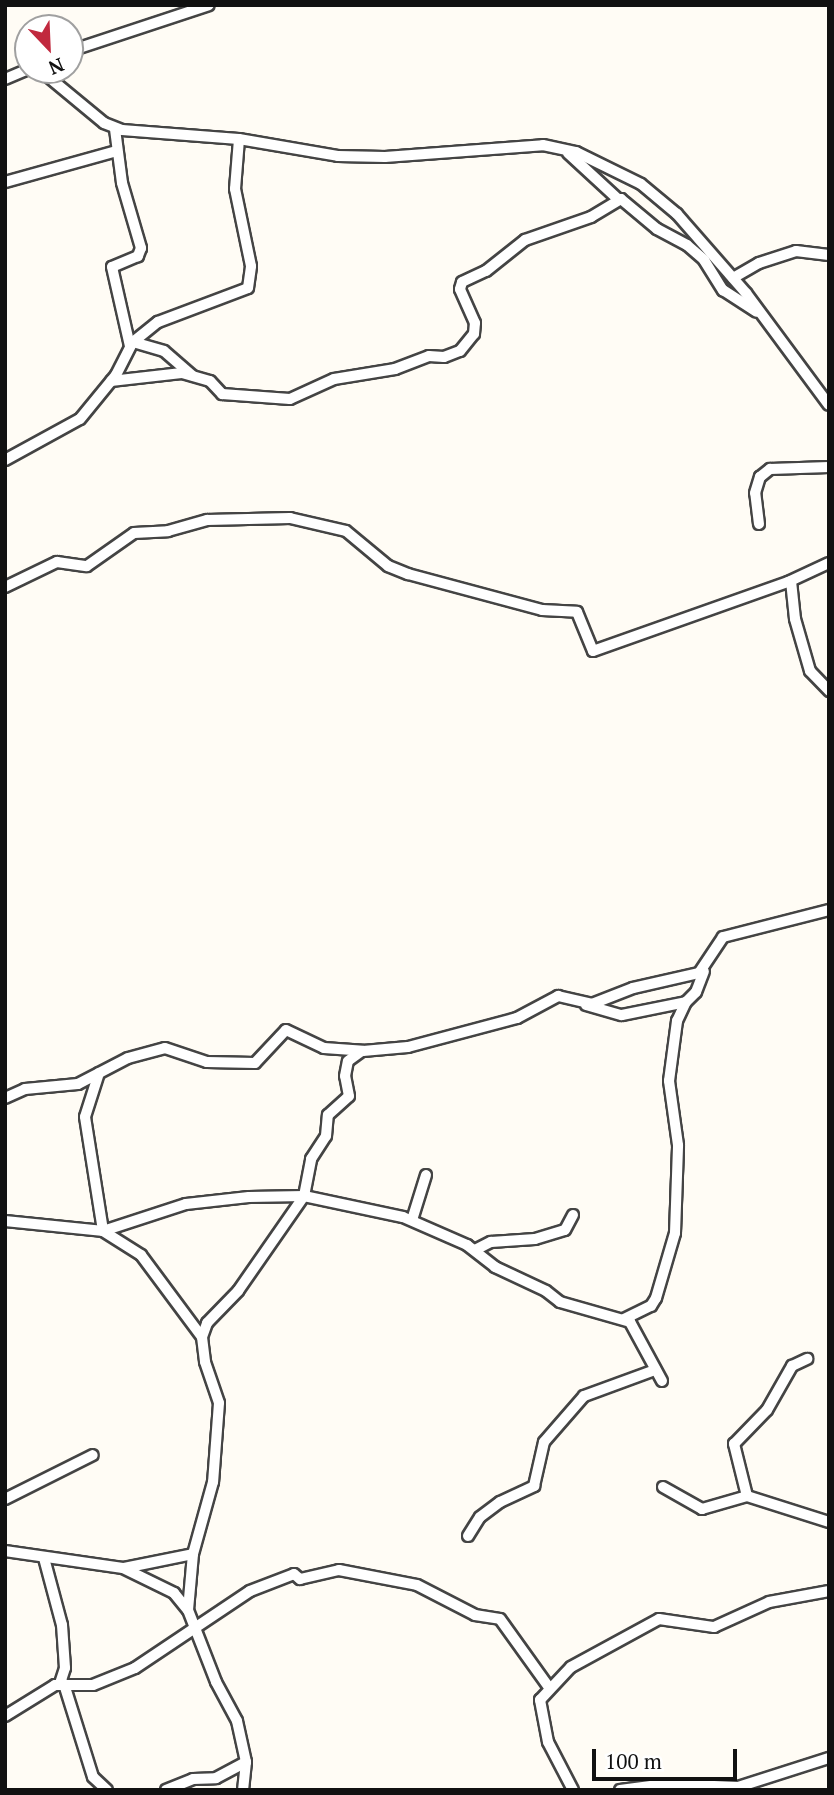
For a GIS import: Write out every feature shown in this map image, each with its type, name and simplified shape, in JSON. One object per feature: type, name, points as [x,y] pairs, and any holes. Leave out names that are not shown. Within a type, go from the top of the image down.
[{"type":"street","points":[[84,46],[209,5]]},
{"type":"street","points":[[58,84],[115,129],[239,139],[338,156],[393,156],[542,145],[566,150],[641,184],[677,214],[733,278],[829,405]]},
{"type":"street","points":[[115,129],[117,151],[141,248],[138,256],[112,267],[132,344]]},
{"type":"street","points":[[5,460],[80,419],[111,381],[132,344],[173,314],[240,295],[248,288],[251,266],[235,189],[239,139]]},
{"type":"street","points":[[566,150],[619,200]]},
{"type":"street","points":[[5,181],[117,151]]},
{"type":"street","points":[[132,344],[164,351],[193,375],[210,382],[222,394],[290,399],[334,379],[359,377],[460,351],[474,334],[475,323],[460,289],[462,282],[486,271],[525,240],[591,217],[619,200],[626,200],[657,229],[687,245],[704,260],[723,290],[763,316]]},
{"type":"street","points":[[733,278],[759,263],[796,251],[829,255]]},
{"type":"street","points":[[111,381],[163,373],[193,375]]},
{"type":"street","points":[[759,524],[755,493],[760,477],[770,469],[829,467]]},
{"type":"street","points":[[5,587],[57,562],[87,566],[134,533],[169,531],[207,520],[290,518],[346,531],[388,566],[408,574],[542,610],[577,612],[593,651],[791,580],[829,563]]},
{"type":"street","points":[[791,580],[795,619],[810,671],[819,686],[829,691]]},
{"type":"street","points":[[624,1319],[651,1306],[656,1298],[675,1233],[678,1145],[669,1081],[677,1021],[686,1002],[696,992],[713,946],[723,937],[829,910]]},
{"type":"street","points":[[582,1003],[704,971]]},
{"type":"street","points":[[5,1098],[33,1087],[70,1086],[128,1058],[172,1047],[207,1062],[255,1063],[286,1030],[324,1048],[363,1051],[408,1046],[517,1018],[558,996],[622,1015],[686,1002]]},
{"type":"street","points":[[243,1790],[246,1762],[237,1721],[192,1628],[188,1610],[192,1554],[213,1482],[219,1403],[205,1362],[202,1337],[207,1323],[238,1291],[304,1196],[312,1159],[326,1136],[328,1115],[349,1096],[345,1076],[348,1061],[363,1051]]},
{"type":"street","points":[[99,1073],[85,1117],[103,1231],[141,1255],[202,1337]]},
{"type":"street","points":[[412,1220],[426,1175]]},
{"type":"street","points":[[5,1221],[103,1231],[186,1204],[304,1196],[412,1220],[475,1250],[495,1267],[546,1291],[560,1302],[624,1319],[634,1326],[662,1381]]},
{"type":"street","points":[[475,1250],[491,1242],[535,1239],[565,1230],[573,1215]]},
{"type":"street","points":[[747,1496],[734,1444],[767,1410],[792,1366],[807,1359]]},
{"type":"street","points":[[468,1536],[480,1517],[500,1502],[534,1486],[544,1442],[584,1396],[655,1370]]},
{"type":"street","points":[[5,1499],[93,1455]]},
{"type":"street","points":[[663,1488],[702,1509],[747,1496],[829,1522]]},
{"type":"street","points":[[5,1551],[123,1568],[192,1554]]},
{"type":"street","points":[[44,1558],[62,1625],[65,1668],[62,1684],[93,1777],[107,1790]]},
{"type":"street","points":[[123,1568],[174,1593],[188,1610]]},
{"type":"street","points":[[5,1716],[62,1684],[93,1685],[135,1668],[227,1603],[294,1574],[300,1579],[339,1570],[371,1573],[425,1588],[446,1602],[504,1621],[531,1668],[548,1686]]},
{"type":"street","points":[[573,1790],[548,1742],[540,1700],[548,1686],[588,1654],[646,1623],[669,1619],[713,1627],[769,1602],[829,1591]]},
{"type":"street","points":[[620,1790],[667,1784],[721,1788],[766,1781],[829,1758]]},
{"type":"street","points":[[166,1790],[193,1779],[216,1778],[246,1762]]}]
